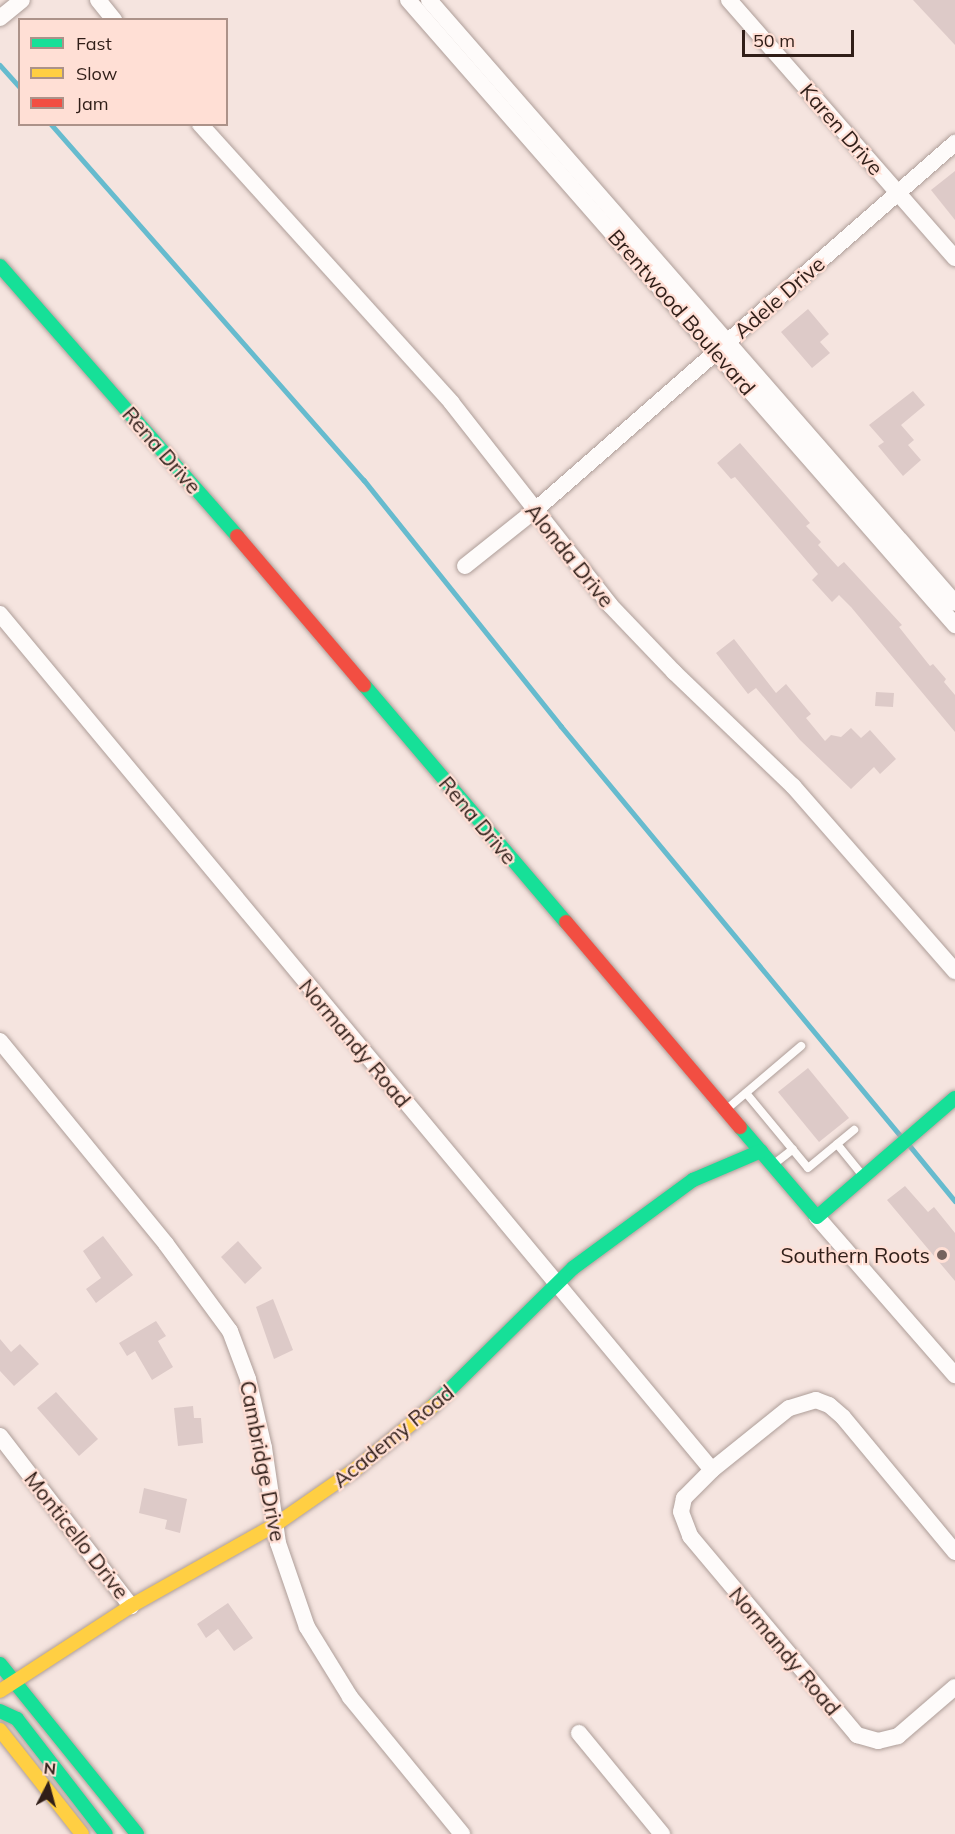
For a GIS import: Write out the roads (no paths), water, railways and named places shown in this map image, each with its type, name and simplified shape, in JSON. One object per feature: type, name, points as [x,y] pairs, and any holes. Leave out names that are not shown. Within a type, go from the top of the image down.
[{"type":"street","points":[[0,18],[22,0]]},
{"type":"street","points":[[98,0],[112,18]]},
{"type":"street","name":"Brentwood Boulevard","points":[[408,0],[955,603]]},
{"type":"street","name":"Brentwood Boulevard","points":[[429,0],[955,625]]},
{"type":"street","name":"Karen Drive","points":[[729,0],[955,258]]},
{"type":"street","name":"Alonda Drive","points":[[202,126],[451,402],[533,512],[610,605],[674,672],[793,786],[955,971]]},
{"type":"street","name":"Adele Drive","points":[[465,566],[533,512],[955,143]]},
{"type":"street","name":"Rena Drive","points":[[0,266],[186,477],[725,1110],[955,1375]]},
{"type":"street","name":"Normandy Road","points":[[0,614],[712,1470]]},
{"type":"street","name":"Cambridge Drive","points":[[0,1041],[166,1244],[230,1331],[248,1379],[275,1526],[289,1583],[318,1649],[350,1697],[462,1834]]},
{"type":"street","points":[[817,1217],[955,1098]]},
{"type":"street","name":"Academy Road","points":[[0,1691],[16,1684],[131,1606],[275,1526],[357,1468],[445,1396],[555,1283],[693,1180],[761,1151]]},
{"type":"street","name":"Normandy Road","points":[[955,1552],[843,1417],[829,1405],[816,1400],[789,1407],[712,1470],[684,1498],[681,1512],[690,1536],[856,1735],[878,1741],[898,1736],[955,1687]]},
{"type":"street","name":"Monticello Drive","points":[[0,1436],[131,1606]]},
{"type":"street","points":[[0,1664],[138,1834]]},
{"type":"street","points":[[0,1711],[16,1719],[106,1834]]},
{"type":"street","points":[[0,1730],[82,1834]]},
{"type":"street","points":[[579,1732],[662,1834]]},
{"type":"lane","points":[[725,1110],[801,1046]]},
{"type":"lane","points":[[746,1093],[808,1168],[854,1130]]},
{"type":"lane","points":[[837,1144],[864,1176]]},
{"type":"lane","points":[[773,1165],[793,1149]]},
{"type":"waterway","points":[[0,65],[18,85]]},
{"type":"waterway","points":[[53,126],[364,480],[561,726],[900,1135]]},
{"type":"waterway","points":[[910,1146],[955,1201]]},
{"type":"place","name":"Southern Roots","points":[[942,1255]]}]
